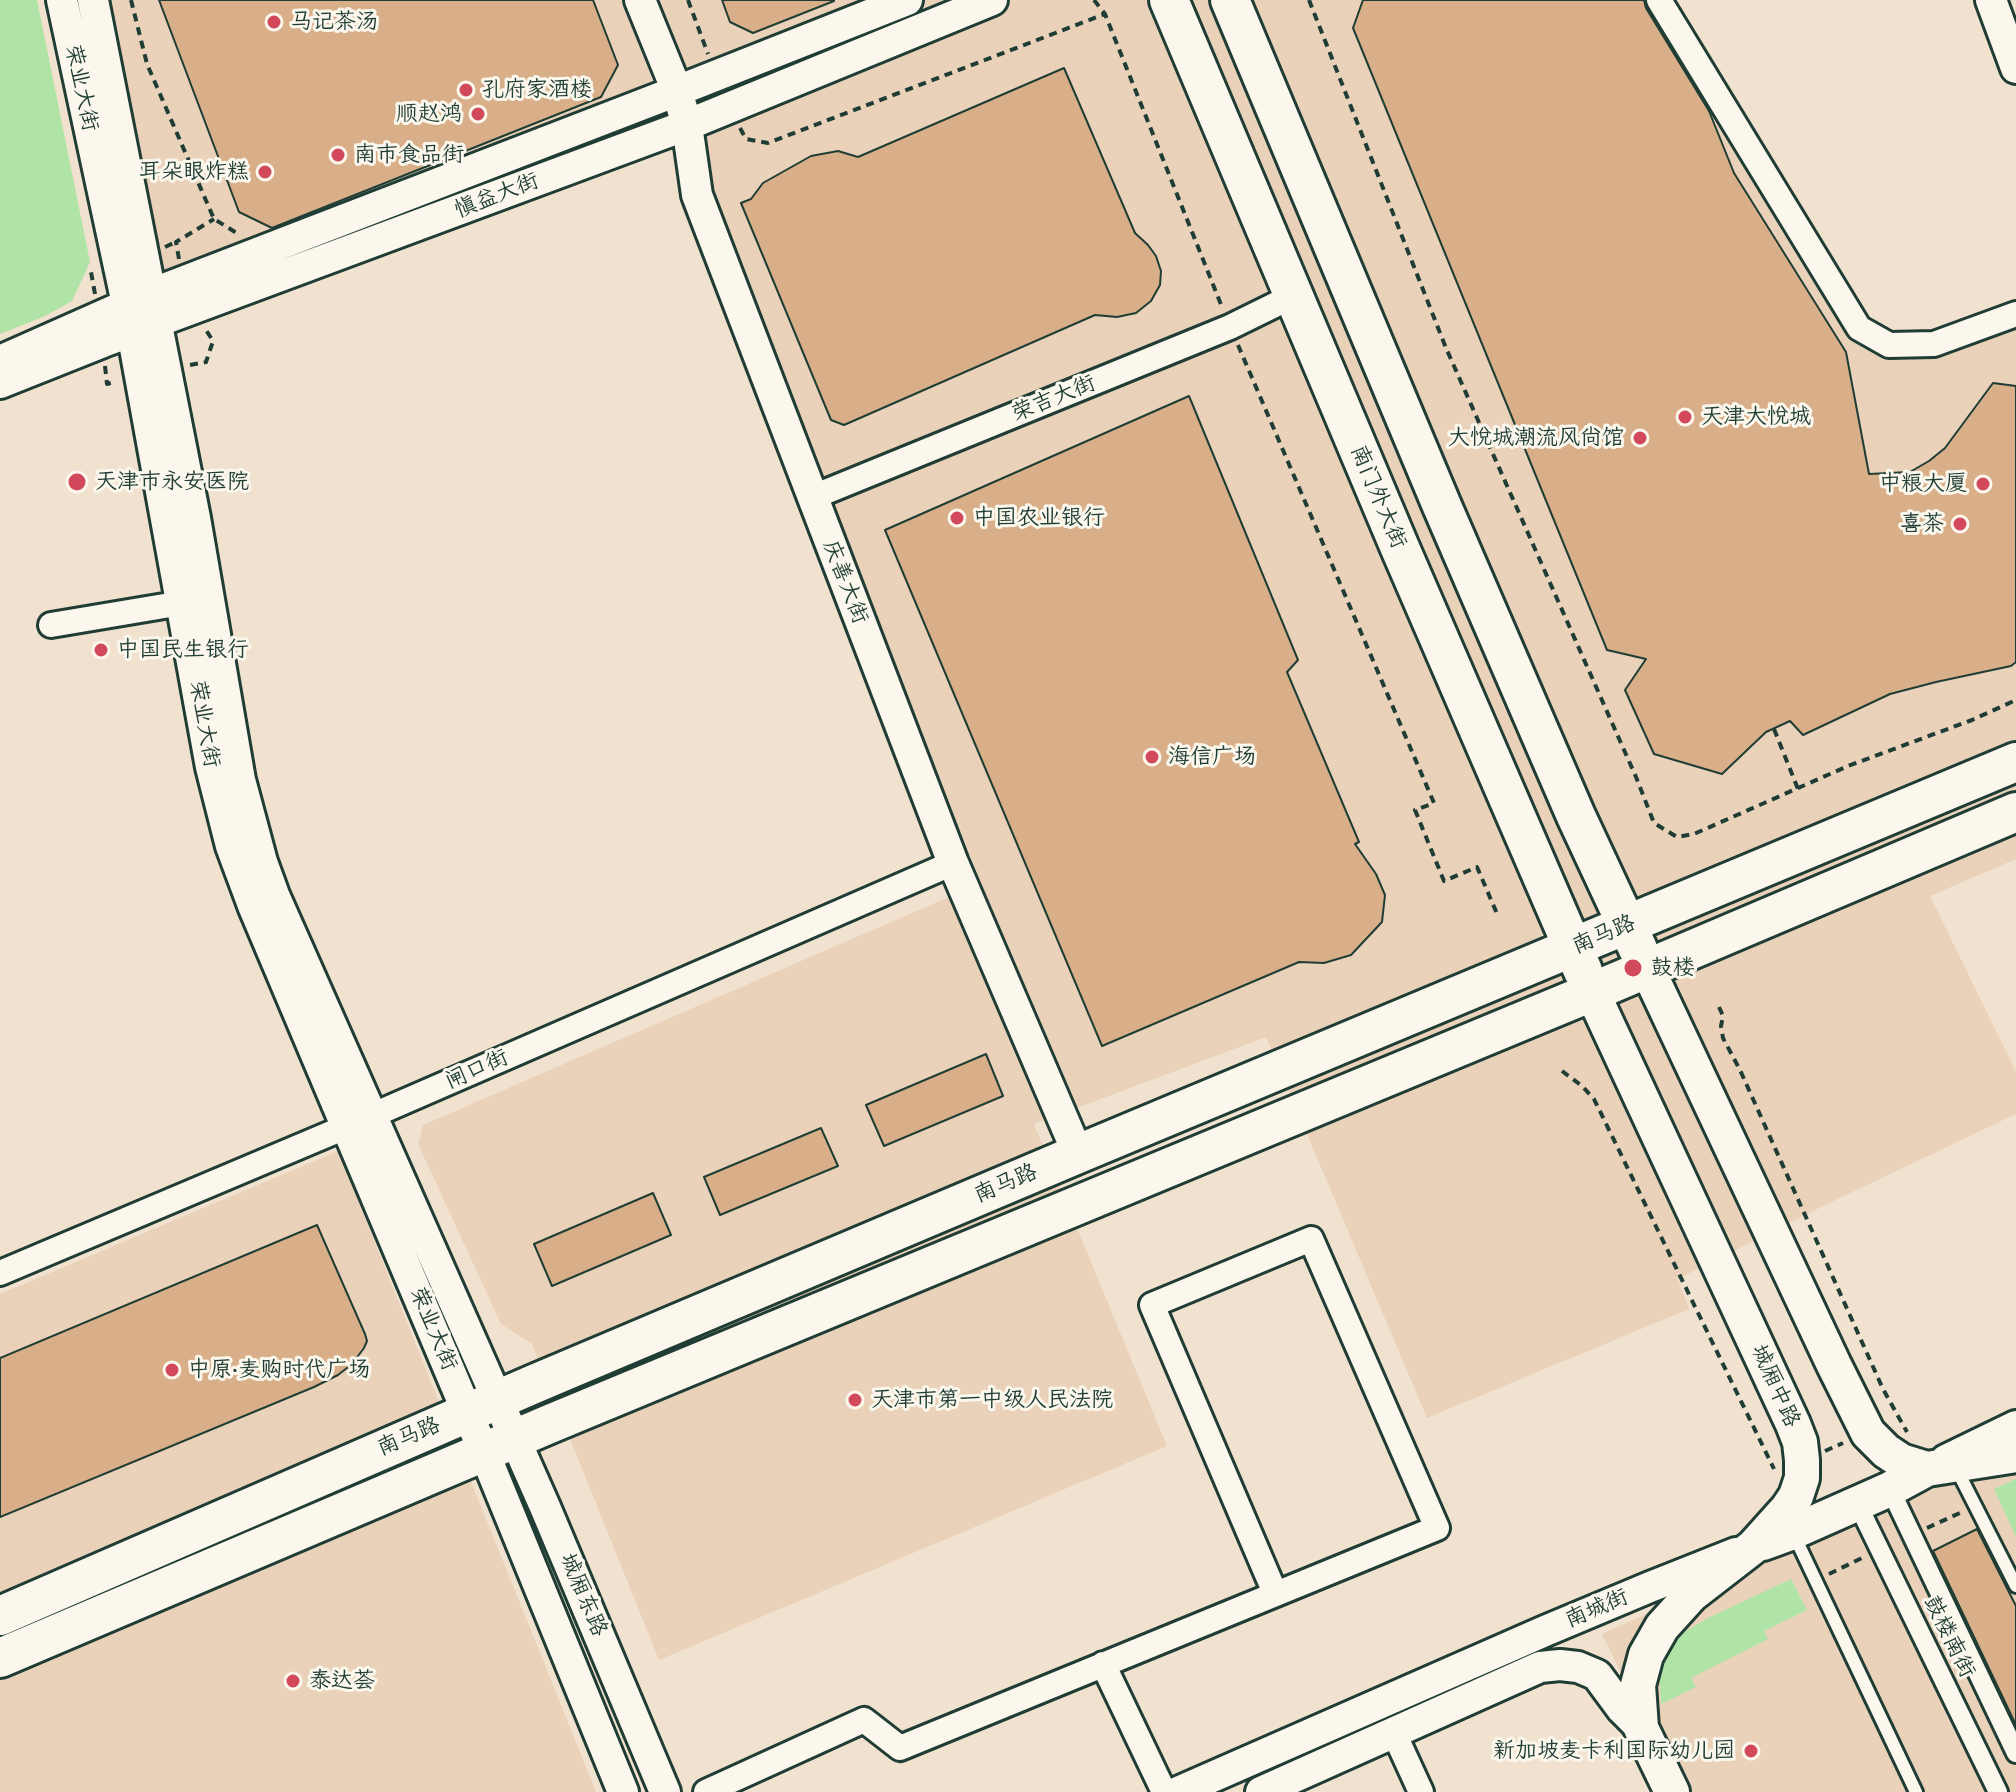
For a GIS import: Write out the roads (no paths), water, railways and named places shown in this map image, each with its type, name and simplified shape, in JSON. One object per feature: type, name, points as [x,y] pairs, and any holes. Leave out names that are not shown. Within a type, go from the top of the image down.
[{"type":"main road","name":"南门外大街","points":[[1169,0],[1592,992]]},
{"type":"main road","points":[[1230,0],[1570,802],[1868,1433],[1901,1461],[1940,1467],[2016,1455]]},
{"type":"main road","name":"南马路","points":[[0,1616],[482,1406],[2016,762]]},
{"type":"main road","name":"南马路","points":[[0,1658],[500,1445],[1592,992],[2016,812]]},
{"type":"main road","name":"城厢中路","points":[[1592,992],[1793,1424],[1800,1442],[1802,1460],[1802,1478],[1796,1496],[1779,1519],[1753,1547],[1691,1595],[1662,1627],[1646,1655],[1638,1685],[1641,1728],[1672,1792]]},
{"type":"main road","name":"南城街","points":[[1753,1547],[1940,1467]]},
{"type":"street","name":"荣业大街","points":[[62,0],[195,518],[240,780],[262,862],[360,1121],[482,1406]]},
{"type":"street","name":"荣业大街","points":[[93,0],[142,313],[182,603],[211,767],[231,846],[254,908],[360,1121]]},
{"type":"street","name":"庆善大街","points":[[640,0],[677,91],[687,125],[697,195],[953,863],[1078,1154]]},
{"type":"street","name":"慎益大街","points":[[0,383],[265,251],[907,0]]},
{"type":"street","name":"慎益大街","points":[[0,361],[687,125],[992,0]]},
{"type":"street","points":[[1659,0],[1859,328],[1889,345],[1934,344],[2016,314]]},
{"type":"street","points":[[1991,0],[2016,68]]},
{"type":"street","name":"荣吉大街","points":[[813,497],[1230,327],[1293,296]]},
{"type":"street","points":[[51,625],[182,603]]},
{"type":"street","name":"闸口街","points":[[0,1273],[360,1121],[953,863]]},
{"type":"street","points":[[706,1792],[864,1720],[900,1748],[1437,1528],[1311,1239],[1152,1305],[1275,1593]]},
{"type":"street","name":"城厢东路","points":[[482,1406],[665,1792]]},
{"type":"street","name":"南城街","points":[[1940,1467],[2016,1426]]},
{"type":"street","name":"城厢东路","points":[[500,1445],[623,1792]]},
{"type":"street","name":"鼓楼南街","points":[[1890,1489],[2016,1753]]},
{"type":"street","name":"鼓楼南街","points":[[1857,1503],[1998,1792]]},
{"type":"street","name":"南城街","points":[[1178,1792],[1571,1620],[1753,1547]]},
{"type":"street","points":[[1103,1664],[1164,1792]]},
{"type":"street","name":"南城街","points":[[1261,1792],[1540,1667],[1578,1667],[1597,1675],[1622,1709],[1641,1728]]},
{"type":"street","points":[[1394,1733],[1421,1792]]},
{"type":"lane","points":[[1940,1467],[2016,1586]]},
{"type":"lane","points":[[1793,1532],[1916,1792]]},
{"type":"place","name":"马记茶汤","points":[[274,22]]},
{"type":"place","name":"孔府家酒楼","points":[[466,90]]},
{"type":"place","name":"顺赵鸿","points":[[478,114]]},
{"type":"place","name":"南市食品街","points":[[338,155]]},
{"type":"place","name":"耳朵眼炸糕","points":[[265,172]]},
{"type":"place","name":"天津大悦城","points":[[1685,417]]},
{"type":"place","name":"大悦城潮流风尚馆","points":[[1640,438]]},
{"type":"place","name":"天津市永安医院","points":[[77,482]]},
{"type":"place","name":"中粮大厦","points":[[1983,484]]},
{"type":"place","name":"中国农业银行","points":[[957,518]]},
{"type":"place","name":"喜茶","points":[[1960,524]]},
{"type":"place","name":"中国民生银行","points":[[101,650]]},
{"type":"place","name":"海信广场","points":[[1152,757]]},
{"type":"place","name":"鼓楼","points":[[1633,968]]},
{"type":"place","name":"中原·麦购时代广场","points":[[172,1370]]},
{"type":"place","name":"天津市第一中级人民法院","points":[[855,1400]]},
{"type":"place","name":"泰达荟","points":[[293,1681]]},
{"type":"place","name":"新加坡麦卡利国际幼儿园","points":[[1751,1751]]}]
